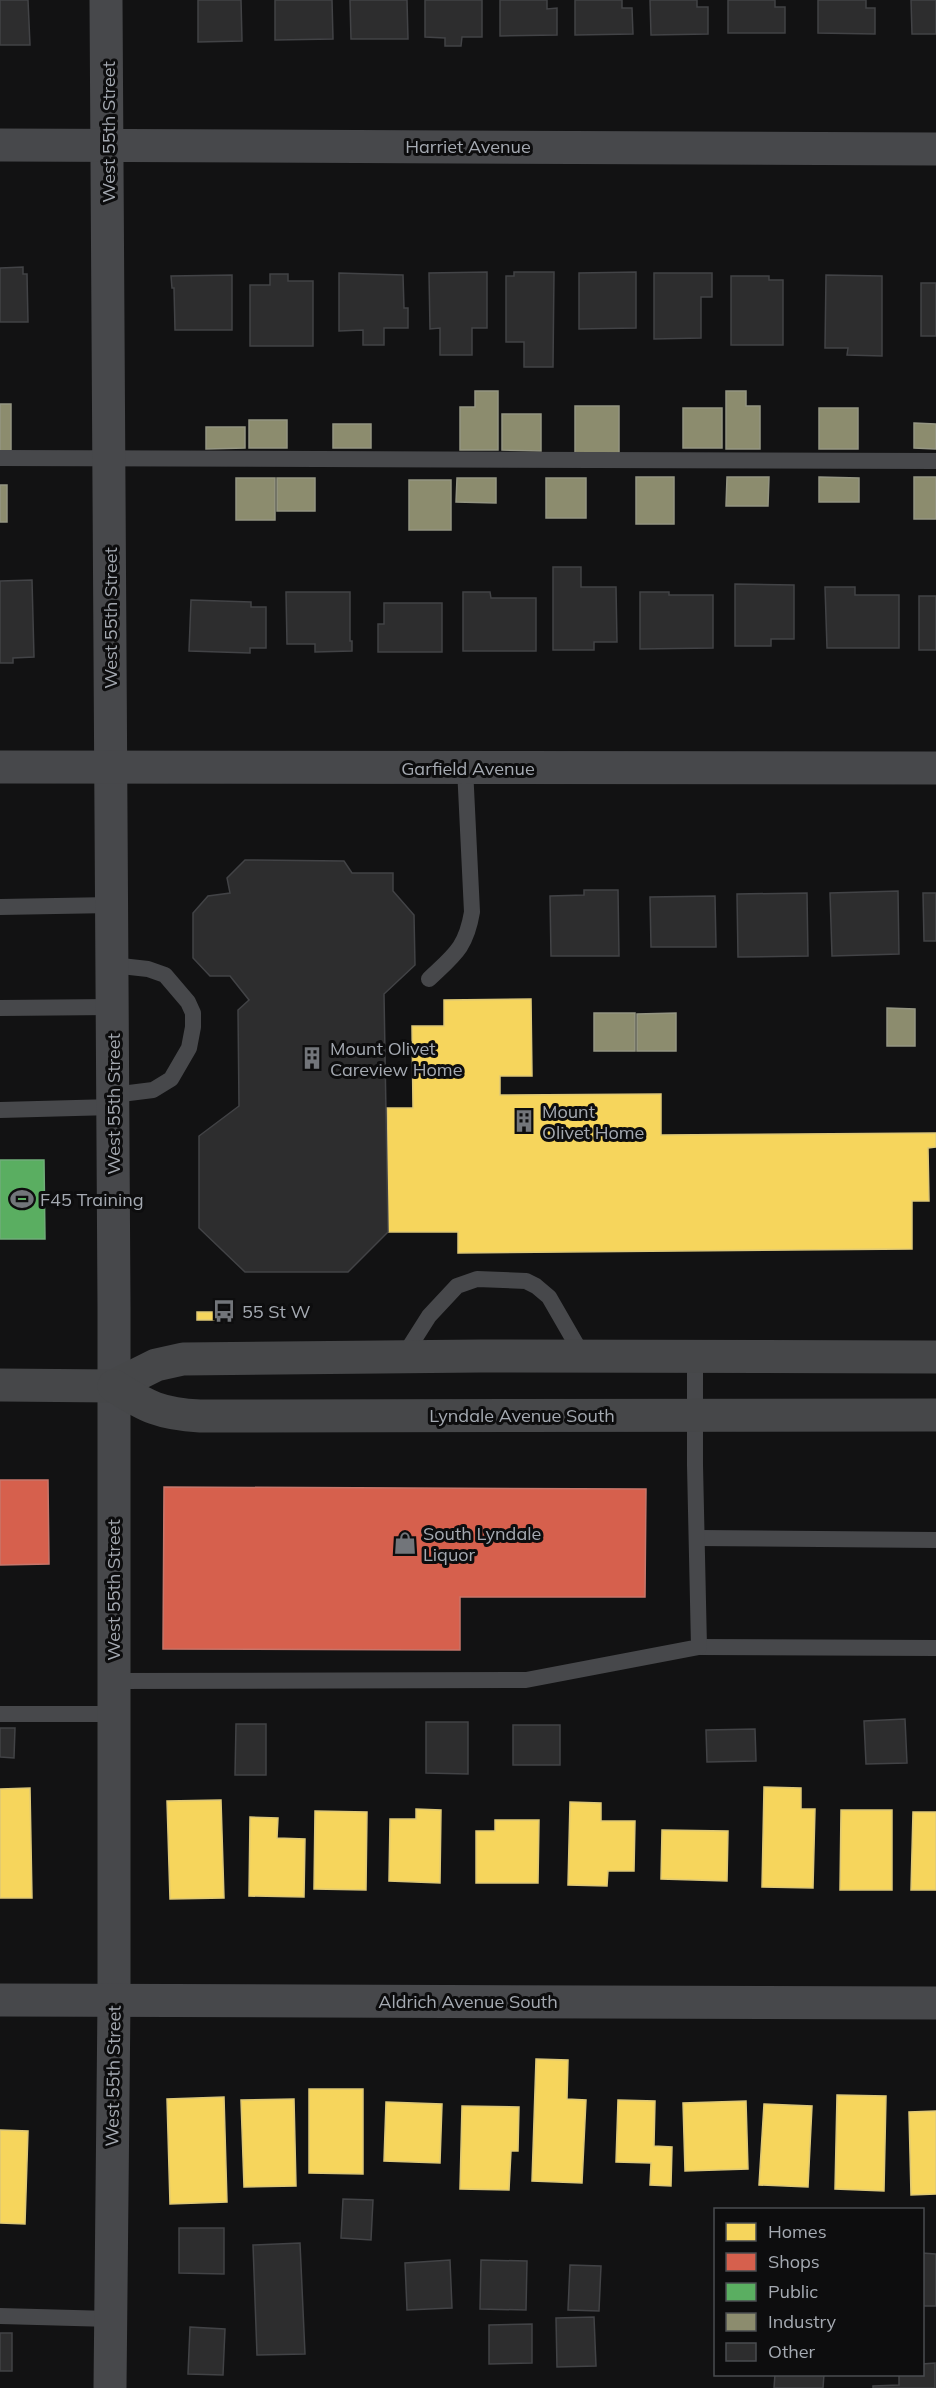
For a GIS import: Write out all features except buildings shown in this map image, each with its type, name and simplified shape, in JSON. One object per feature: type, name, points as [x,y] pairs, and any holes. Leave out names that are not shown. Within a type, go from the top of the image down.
[{"type":"main road","points":[[0,1385],[114,1386],[156,1365],[183,1359],[583,1356],[936,1357]]},
{"type":"main road","name":"Lyndale Avenue South","points":[[114,1386],[145,1406],[180,1415],[936,1414]]},
{"type":"street","name":"West 55th Street","points":[[106,0],[114,1386],[114,2000],[110,2388]]},
{"type":"street","name":"Harriet Avenue","points":[[0,145],[936,149]]},
{"type":"street","name":"Garfield Avenue","points":[[0,767],[936,768]]},
{"type":"street","name":"Aldrich Avenue South","points":[[0,2000],[936,2002]]},
{"type":"lane","points":[[0,458],[936,460]]},
{"type":"lane","points":[[429,978],[459,950],[468,932],[472,912],[465,768]]},
{"type":"lane","points":[[0,907],[112,905]]},
{"type":"lane","points":[[0,1110],[113,1101],[153,1089],[171,1079],[189,1048],[193,1013],[188,1002],[165,975],[148,969],[112,965]]},
{"type":"lane","points":[[0,1008],[112,1007]]},
{"type":"lane","points":[[404,1357],[429,1316],[457,1286],[477,1279],[526,1281],[536,1286],[549,1297],[583,1356]]},
{"type":"lane","points":[[695,1357],[699,1647]]},
{"type":"lane","points":[[697,1538],[936,1540]]},
{"type":"lane","points":[[114,1681],[525,1680],[699,1647],[936,1648]]},
{"type":"lane","points":[[0,1714],[113,1714]]},
{"type":"lane","points":[[0,2316],[111,2319]]},
{"type":"place","name":"Mount Olivet Careview Home","points":[[312,1058]]},
{"type":"place","name":"Mount Olivet Home","points":[[524,1121]]},
{"type":"place","name":"F45 Training","points":[[22,1199]]},
{"type":"place","name":"55 St W","points":[[224,1311]]},
{"type":"place","name":"South Lyndale Liquor","points":[[405,1543]]}]
